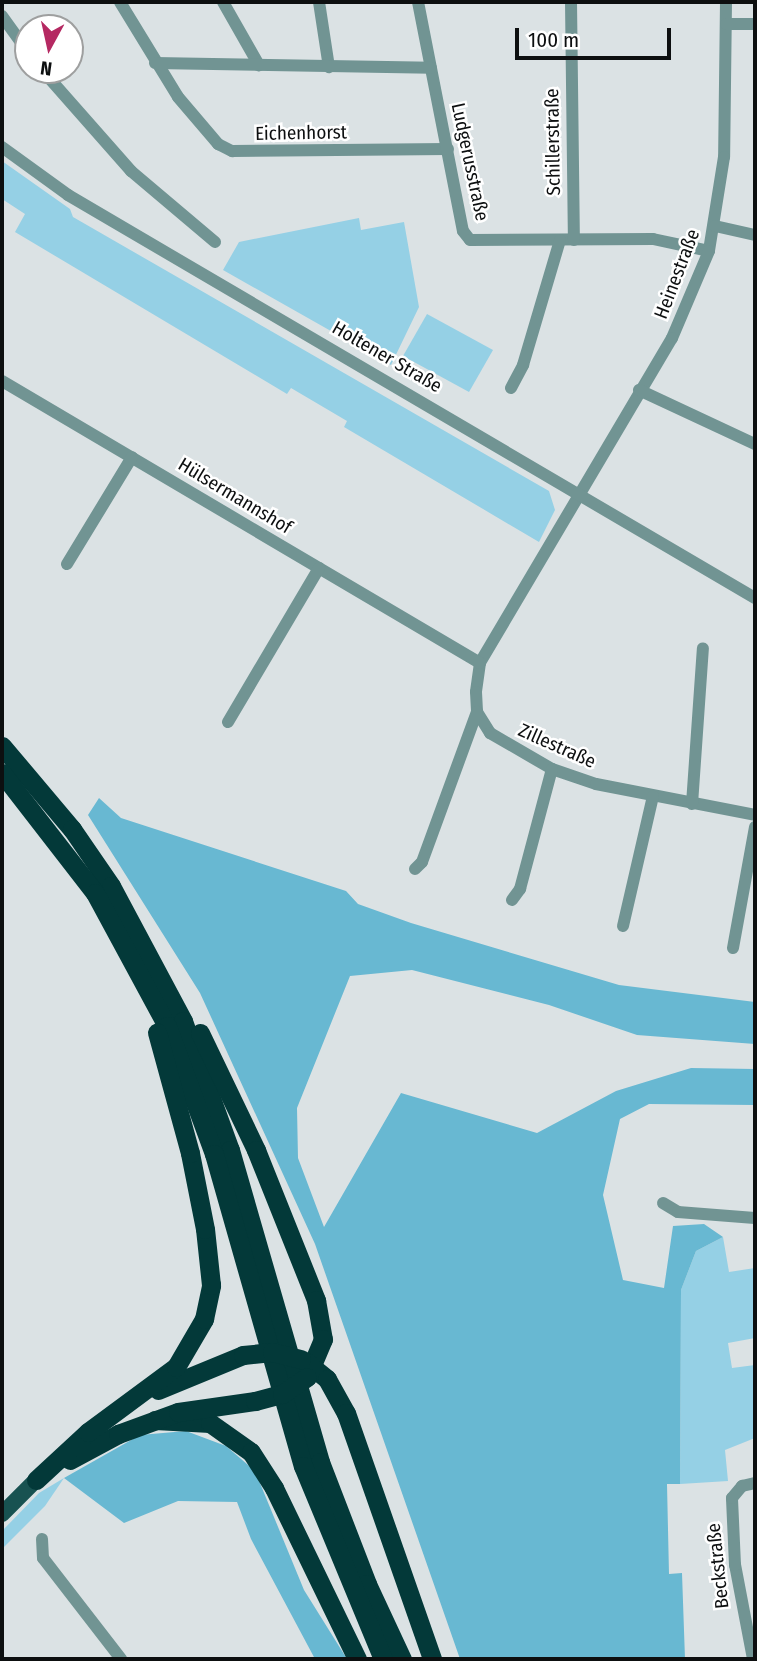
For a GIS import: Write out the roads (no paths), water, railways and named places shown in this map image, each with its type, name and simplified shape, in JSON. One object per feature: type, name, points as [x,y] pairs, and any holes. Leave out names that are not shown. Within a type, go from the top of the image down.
[{"type":"highway","points":[[2,746],[72,829],[194,1020],[291,1234],[321,1320],[323,1339],[308,1368],[282,1394],[255,1401],[194,1409],[155,1420],[95,1445],[36,1480]]},
{"type":"highway","points":[[2,773],[59,840],[116,926],[157,1004],[191,1086],[303,1466],[383,1659]]},
{"type":"highway","points":[[36,1480],[88,1432],[176,1367],[197,1336],[209,1302],[210,1264],[190,1153],[166,1059],[116,926]]},
{"type":"highway","points":[[157,964],[202,1070],[230,1150],[320,1462],[367,1584],[402,1659]]},
{"type":"highway","points":[[132,1402],[243,1355],[272,1352],[308,1368],[338,1394],[432,1659]]},
{"type":"highway","points":[[155,1420],[210,1423],[251,1452],[274,1488],[357,1659]]},
{"type":"main road","points":[[2,1514],[36,1480]]},
{"type":"street","name":"Eichenhorst","points":[[120,2],[155,63],[205,130],[232,151],[448,149]]},
{"type":"street","points":[[223,2],[259,65]]},
{"type":"street","points":[[319,2],[329,67]]},
{"type":"street","name":"Ludgerusstraße","points":[[418,2],[463,231],[470,240],[653,239],[709,251]]},
{"type":"street","name":"Schillerstraße","points":[[571,2],[574,240]]},
{"type":"street","name":"Heinestraße","points":[[581,493],[639,390],[672,338],[709,251],[724,157],[726,2]]},
{"type":"street","points":[[726,24],[755,24]]},
{"type":"street","points":[[155,63],[431,68]]},
{"type":"street","points":[[54,84],[131,172],[215,243]]},
{"type":"street","name":"Holtener Straße","points":[[2,147],[68,195],[581,493],[755,598]]},
{"type":"street","points":[[715,226],[755,235]]},
{"type":"street","points":[[511,388],[523,365],[560,240]]},
{"type":"street","name":"Hülsermannshof","points":[[2,381],[480,663]]},
{"type":"street","points":[[639,390],[755,444]]},
{"type":"street","points":[[67,564],[132,457]]},
{"type":"street","points":[[415,869],[422,862],[477,712],[480,663],[581,493]]},
{"type":"street","points":[[228,722],[318,568]]},
{"type":"street","points":[[692,804],[704,648]]},
{"type":"street","name":"Zillestraße","points":[[477,712],[490,733],[552,769],[653,796],[755,815]]},
{"type":"street","points":[[512,900],[520,889],[552,769]]},
{"type":"street","points":[[623,926],[653,796]]},
{"type":"street","points":[[733,948],[755,827]]},
{"type":"street","points":[[663,1203],[678,1212],[755,1218]]},
{"type":"street","name":"Beckstraße","points":[[753,1659],[732,1498],[742,1486],[755,1483]]},
{"type":"street","points":[[42,1539],[43,1559],[121,1659]]}]
